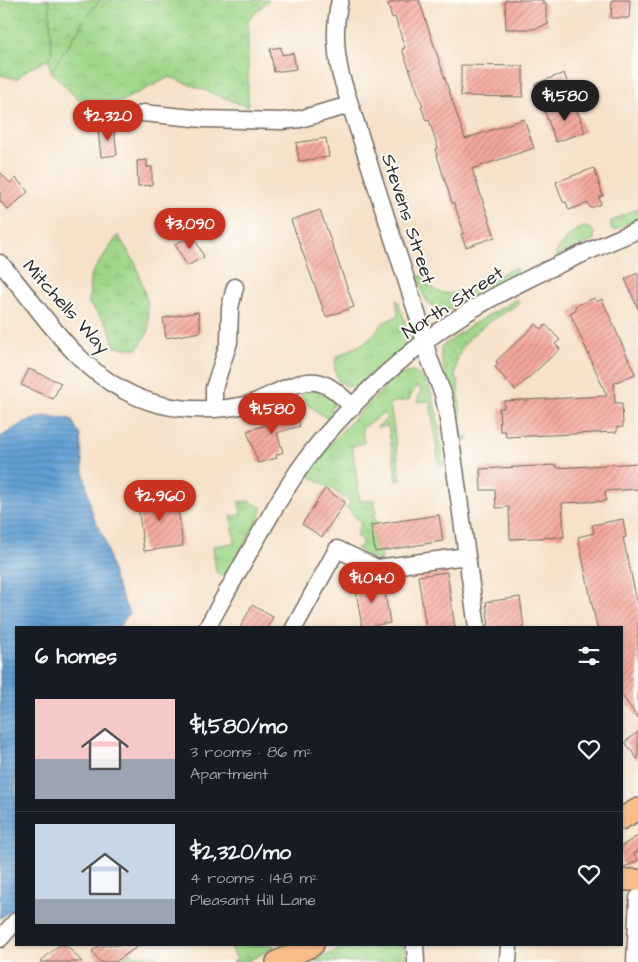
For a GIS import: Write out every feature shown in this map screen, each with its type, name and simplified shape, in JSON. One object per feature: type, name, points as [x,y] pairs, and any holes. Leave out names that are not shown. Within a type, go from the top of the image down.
[{"type":"main road","points":[[623,818],[638,809]]},
{"type":"main road","points":[[623,880],[638,880]]},
{"type":"main road","points":[[277,962],[311,946]]},
{"type":"street","name":"Stevens Street","points":[[340,0],[336,30],[337,56],[340,70],[428,358],[443,394],[447,412],[477,626]]},
{"type":"street","points":[[144,114],[204,119],[282,121],[300,119],[350,105]]},
{"type":"street","name":"North Street","points":[[208,626],[274,508],[323,438],[353,407],[424,342],[466,314],[502,293],[638,230]]},
{"type":"street","name":"Mitchells Way","points":[[0,263],[59,335],[85,362],[112,384],[138,398],[162,406],[187,409],[214,409],[252,403],[265,396],[310,382],[326,385],[353,407]]},
{"type":"street","points":[[214,409],[214,388],[230,342],[230,308],[235,288]]},
{"type":"street","points":[[295,626],[337,548],[377,568],[467,556]]},
{"type":"street","points":[[635,962],[638,898]]},
{"type":"street","points":[[0,929],[15,921]]},
{"type":"street","points":[[0,939],[15,921]]},
{"type":"street","points":[[415,946],[416,962]]},
{"type":"street","points":[[508,962],[510,946]]},
{"type":"green space","points":[[0,0],[49,0],[52,54],[46,61],[28,69],[17,79],[0,75]]},
{"type":"green space","points":[[40,0],[100,0],[51,72],[48,28]]},
{"type":"green space","points":[[100,0],[269,0],[248,20],[248,107],[170,77],[93,115],[51,72]]},
{"type":"green space","points":[[638,208],[638,219],[615,230],[611,229],[611,221]]},
{"type":"green space","points":[[585,227],[594,232],[594,240],[555,257],[566,239],[575,231]]},
{"type":"green space","points":[[118,235],[136,264],[147,301],[149,331],[138,349],[115,347],[108,325],[89,304],[90,276]]},
{"type":"green space","points":[[516,268],[517,272],[450,309],[442,309],[430,305],[424,296],[418,277],[425,275],[431,286],[437,291],[454,293],[475,287]]},
{"type":"green space","points":[[396,299],[408,331],[412,331],[407,346],[361,386],[348,386],[339,381],[335,369],[337,357],[369,340],[383,323],[397,316]]},
{"type":"green space","points":[[517,299],[518,304],[471,337],[459,355],[455,379],[458,380],[462,437],[469,437],[468,440],[461,441],[458,438],[452,398],[441,357],[441,347],[473,324]]},
{"type":"green space","points":[[412,372],[418,374],[428,384],[432,394],[439,426],[443,466],[439,466],[430,401],[417,402],[421,389],[416,386],[409,400],[390,403],[401,480],[397,481],[388,426],[377,427],[387,419],[383,413],[362,429],[364,443],[352,446],[360,501],[374,500],[376,511],[374,516],[377,524],[371,525],[375,551],[381,550],[382,558],[380,561],[370,558],[356,548],[363,545],[360,537],[356,537],[361,523],[347,508],[350,501],[307,474],[338,436],[372,400],[396,377]]},
{"type":"green space","points":[[307,389],[323,392],[330,397],[334,404],[331,409],[334,412],[328,419],[308,405],[301,395]]},
{"type":"green space","points":[[248,501],[261,507],[261,514],[227,575],[219,575],[216,572],[213,546],[235,543],[231,516],[241,515],[239,502]]},
{"type":"green space","points":[[230,946],[275,947],[246,962],[233,962],[237,959]]},
{"type":"green space","points":[[348,946],[404,946],[406,962],[311,962]]},
{"type":"green space","points":[[130,951],[135,956],[157,955],[162,962],[115,962]]},
{"type":"water","points":[[45,416],[71,419],[80,435],[83,469],[93,516],[105,540],[114,579],[129,613],[121,626],[15,626],[15,908],[0,918],[0,437],[25,422]]},
{"type":"building","points":[[401,0],[419,0],[465,139],[524,119],[534,148],[472,169],[495,237],[466,247],[461,234],[464,233],[454,203],[452,203],[435,149],[438,148],[429,120],[426,121],[421,106],[423,106],[402,49],[405,48],[395,17],[392,18],[388,4]]},
{"type":"building","points":[[505,0],[543,0],[543,4],[546,4],[546,19],[549,24],[534,29],[506,29]]},
{"type":"building","points":[[612,0],[630,0],[629,18],[611,18]]},
{"type":"building","points":[[281,47],[282,55],[293,53],[296,69],[274,72],[270,49]]},
{"type":"building","points":[[461,65],[523,66],[523,97],[461,96]]},
{"type":"building","points":[[564,73],[573,98],[540,98],[535,84]]},
{"type":"building","points":[[574,102],[585,132],[556,142],[545,112]]},
{"type":"building","points":[[114,128],[117,155],[101,157],[98,130]]},
{"type":"building","points":[[326,138],[329,157],[299,161],[296,143]]},
{"type":"building","points":[[147,160],[147,167],[152,167],[152,185],[138,186],[137,161]]},
{"type":"building","points":[[594,168],[603,196],[599,197],[601,204],[590,208],[588,203],[569,210],[566,202],[563,202],[556,182]]},
{"type":"building","points":[[0,172],[10,183],[16,178],[28,192],[8,210],[0,201]]},
{"type":"building","points":[[320,210],[354,307],[326,317],[291,220]]},
{"type":"building","points":[[193,235],[204,257],[187,266],[175,244]]},
{"type":"building","points":[[638,273],[638,309],[625,279]]},
{"type":"building","points":[[594,298],[596,302],[602,299],[635,374],[614,383],[615,403],[622,403],[623,427],[617,427],[617,432],[506,437],[505,431],[500,431],[499,408],[504,408],[504,401],[607,396],[570,313],[576,310],[575,306]]},
{"type":"building","points":[[198,312],[201,332],[166,338],[163,318]]},
{"type":"building","points":[[536,324],[541,329],[546,325],[560,340],[555,344],[560,349],[515,390],[495,367],[498,364],[496,361]]},
{"type":"building","points":[[29,369],[61,383],[53,399],[21,385]]},
{"type":"building","points":[[295,408],[300,426],[277,433],[283,452],[276,455],[277,458],[258,463],[247,431],[272,423],[270,416]]},
{"type":"building","points":[[638,463],[638,489],[605,491],[606,501],[562,503],[564,537],[510,539],[509,507],[496,508],[495,490],[481,490],[480,469],[556,465],[557,468]]},
{"type":"building","points":[[325,489],[345,502],[322,537],[302,524]]},
{"type":"building","points":[[176,494],[183,546],[144,551],[137,499]]},
{"type":"building","points":[[439,515],[443,541],[375,552],[371,525]]},
{"type":"building","points":[[623,519],[626,537],[623,538],[638,605],[638,718],[623,697],[623,626],[597,626],[578,537],[594,533],[592,525]]},
{"type":"building","points":[[447,572],[455,626],[426,626],[418,576]]},
{"type":"building","points":[[383,580],[390,623],[362,626],[355,584]]},
{"type":"building","points":[[520,597],[524,626],[489,626],[486,602]]},
{"type":"building","points":[[252,605],[273,617],[268,626],[241,626]]},
{"type":"building","points":[[638,732],[638,760],[625,742]]},
{"type":"building","points":[[638,836],[638,852],[634,854],[638,860],[625,867],[623,864],[623,845]]},
{"type":"building","points":[[58,946],[67,946],[82,962],[40,962]]},
{"type":"building","points":[[99,946],[139,946],[115,962],[100,962],[92,951]]}]
